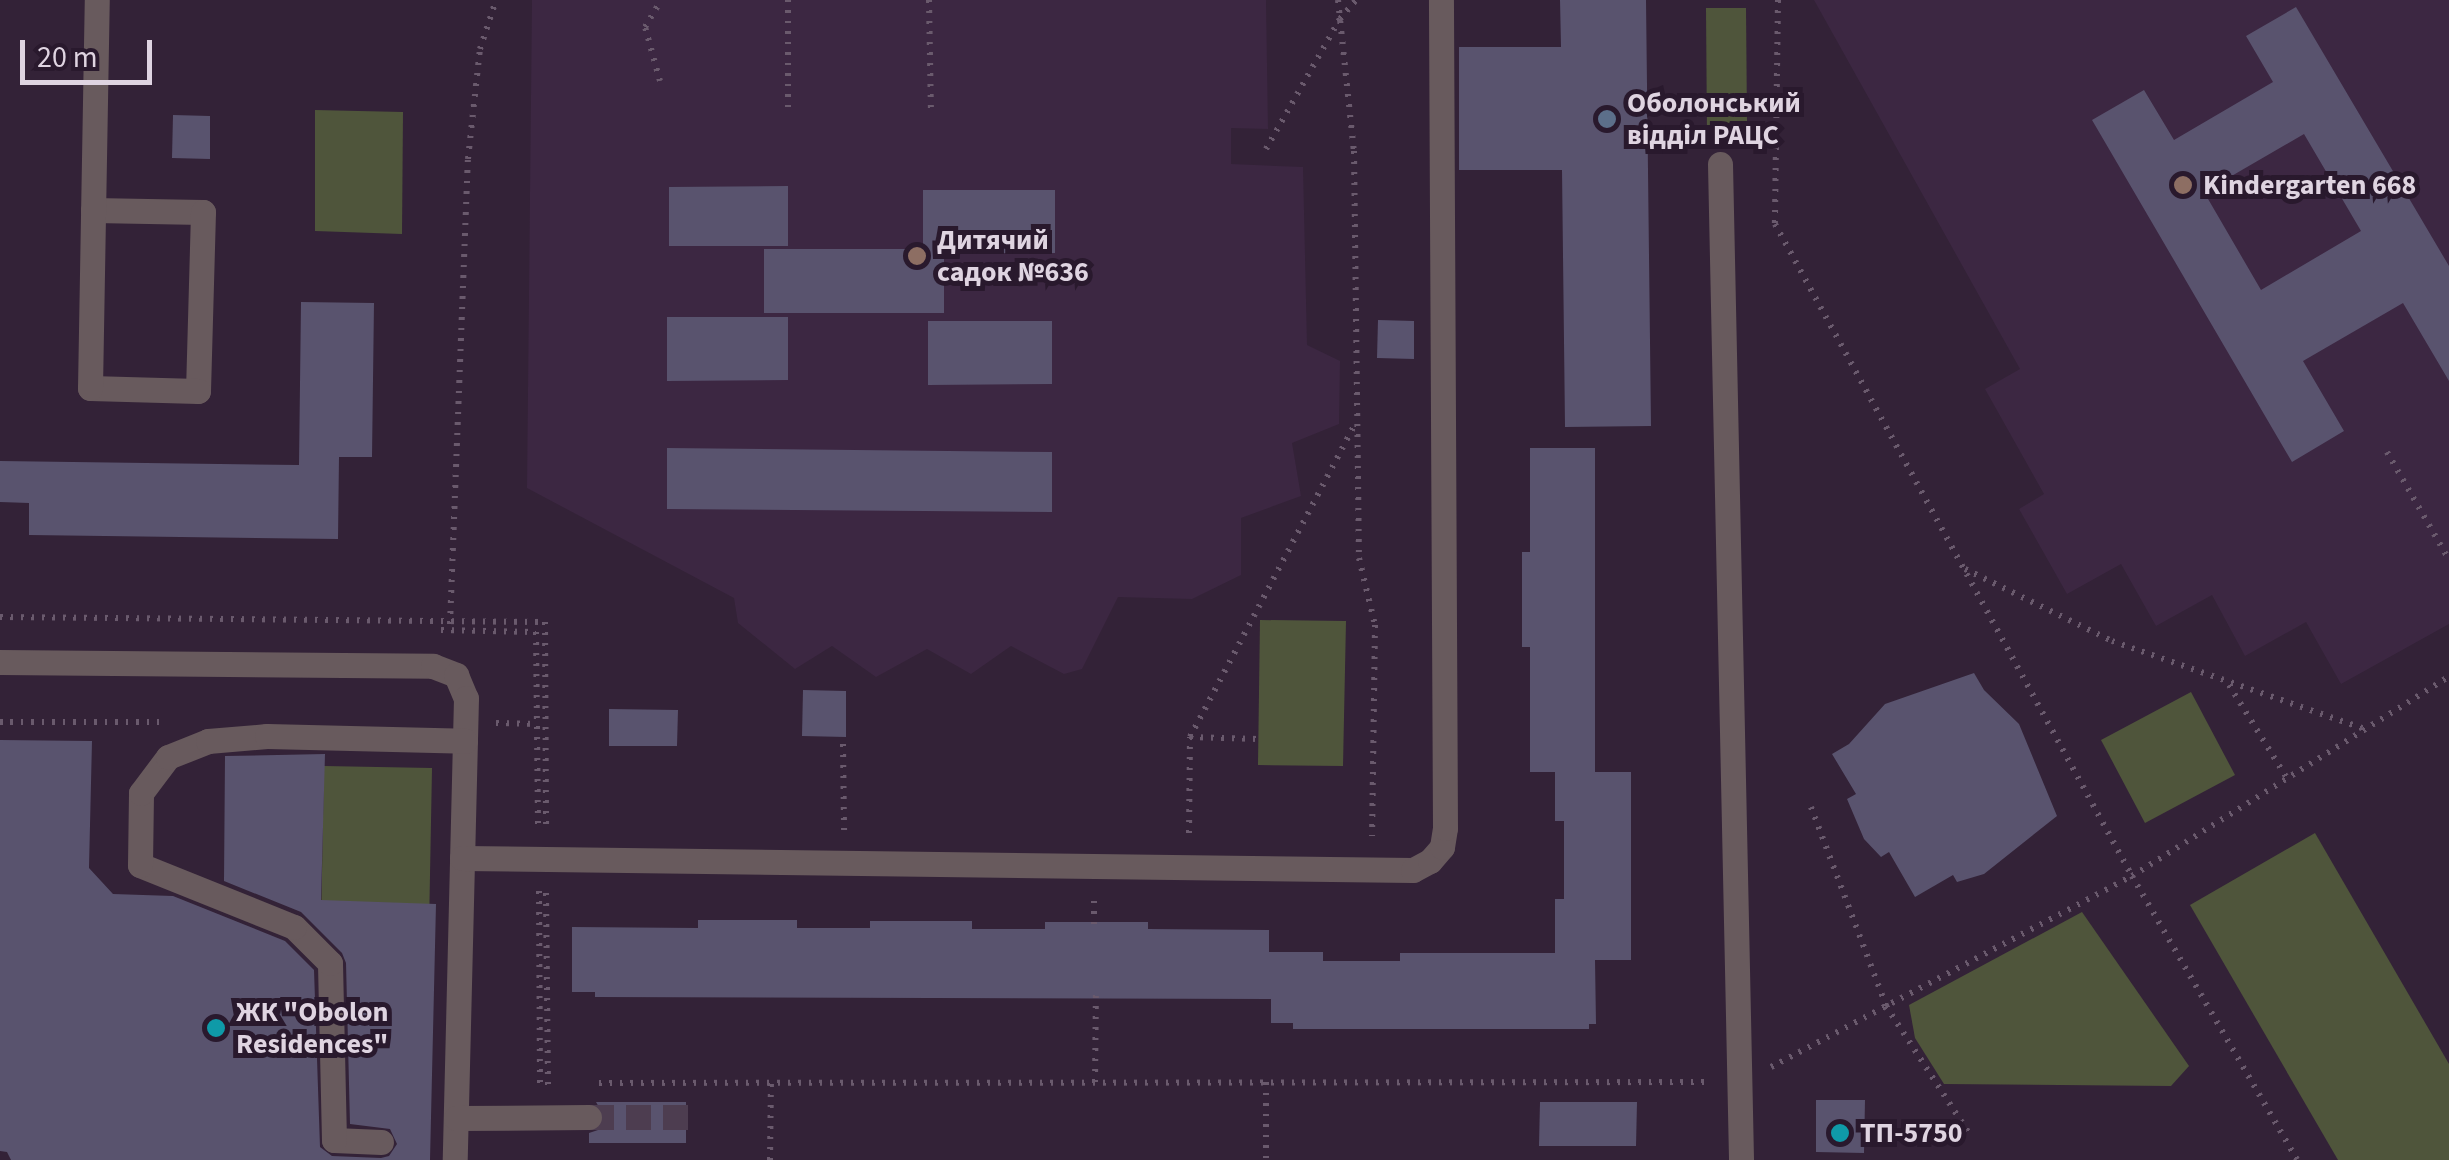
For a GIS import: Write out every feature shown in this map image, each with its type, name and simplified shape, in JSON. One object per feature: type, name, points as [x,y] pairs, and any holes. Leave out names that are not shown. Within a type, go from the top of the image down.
[{"type":"lane","points":[[93,210],[202,212],[198,391],[90,388],[93,210],[97,0]]},
{"type":"lane","points":[[462,858],[1413,870],[1430,861],[1442,847],[1444,828],[1441,0]]},
{"type":"lane","points":[[1720,164],[1743,1082],[1741,1160]]},
{"type":"lane","points":[[0,662],[446,668],[464,685],[455,1160]]},
{"type":"lane","points":[[382,1142],[334,1140],[330,963],[294,926],[140,865],[142,793],[168,758],[208,741],[266,736],[465,741]]},
{"type":"lane","points":[[456,1118],[589,1117]]},
{"type":"path","points":[[450,630],[468,159],[480,50],[496,0]]},
{"type":"path","points":[[660,81],[645,27],[661,0]]},
{"type":"path","points":[[788,0],[788,113]]},
{"type":"path","points":[[929,0],[931,113]]},
{"type":"path","points":[[1338,0],[1354,151],[1358,558],[1375,625],[1372,856]]},
{"type":"path","points":[[1266,149],[1340,19],[1356,0]]},
{"type":"path","points":[[1778,0],[1775,224],[2132,876],[2297,1160]]},
{"type":"path","points":[[1188,854],[1190,737],[1357,421]]},
{"type":"path","points":[[2387,452],[2449,560]]},
{"type":"path","points":[[1964,568],[2112,641],[2365,729]]},
{"type":"path","points":[[585,1082],[1743,1082],[2132,876],[2449,676]]},
{"type":"path","points":[[2228,684],[2287,778]]},
{"type":"path","points":[[1190,737],[1258,739]]},
{"type":"path","points":[[1811,807],[1886,1006],[1968,1132]]},
{"type":"path","points":[[1095,1082],[1096,993]]},
{"type":"path","points":[[523,1082],[566,1082]]},
{"type":"path","points":[[770,1160],[771,1082]]},
{"type":"path","points":[[1128,1082],[1128,1096]]},
{"type":"path","points":[[1266,1082],[1266,1160]]},
{"type":"shaded area","name":"Дитячий садок №636","points":[[532,0],[1266,0],[1268,129],[1231,128],[1231,164],[1303,167],[1307,345],[1340,361],[1339,424],[1292,443],[1301,496],[1241,518],[1241,575],[1192,599],[1118,597],[1082,669],[1064,674],[1011,646],[971,674],[927,649],[876,677],[832,646],[795,669],[738,623],[734,598],[527,488]]},
{"type":"shaded area","name":"Kindergarten 668","points":[[1814,0],[2449,0],[2449,624],[2341,684],[2306,622],[2245,656],[2212,595],[2156,626],[2121,564],[2067,594],[2019,509],[2044,494],[1985,389],[2020,369]]},
{"type":"green space","points":[[1706,8],[1746,8],[1747,122],[1730,142],[1707,137]]},
{"type":"green space","points":[[315,110],[403,112],[402,234],[315,231]]},
{"type":"green space","points":[[1260,620],[1346,621],[1343,766],[1258,765]]},
{"type":"green space","points":[[2191,692],[2235,775],[2145,823],[2101,740]]},
{"type":"green space","points":[[324,766],[432,768],[429,928],[321,926]]},
{"type":"green space","points":[[2315,833],[2449,1064],[2449,1160],[2338,1160],[2190,905]]},
{"type":"green space","points":[[2082,912],[2189,1066],[2171,1086],[1944,1084],[1915,1038],[1909,1005]]},
{"type":"building","points":[[1560,0],[1646,0],[1651,426],[1565,427],[1562,170],[1459,170],[1459,47],[1561,47]]},
{"type":"building","points":[[2296,7],[2449,266],[2449,381],[2403,303],[2303,361],[2344,431],[2292,462],[2092,120],[2144,90],[2174,140],[2273,82],[2246,36]],"holes":[[[2304,134],[2361,231],[2261,290],[2204,192]]]},
{"type":"building","points":[[173,115],[210,116],[210,159],[172,158]]},
{"type":"building","points":[[788,186],[788,246],[669,246],[669,187]]},
{"type":"building","points":[[923,190],[1055,190],[1055,253],[944,253],[944,313],[764,313],[764,249],[923,249]]},
{"type":"building","points":[[301,302],[374,303],[372,457],[339,457],[338,539],[29,535],[29,503],[0,502],[0,461],[299,465]]},
{"type":"building","points":[[667,317],[788,317],[788,380],[667,381]]},
{"type":"building","points":[[1378,320],[1414,321],[1414,359],[1377,358]]},
{"type":"building","points":[[928,321],[1052,321],[1052,384],[928,385]]},
{"type":"building","points":[[667,448],[1052,452],[1052,512],[667,509]]},
{"type":"building","points":[[1530,448],[1595,448],[1595,772],[1631,772],[1631,960],[1595,960],[1596,1024],[1589,1024],[1589,1029],[1293,1029],[1293,1023],[1271,1023],[1271,999],[595,997],[595,992],[572,992],[572,927],[698,928],[698,920],[797,920],[797,928],[870,928],[870,921],[972,921],[972,929],[1045,929],[1045,922],[1148,922],[1148,929],[1269,930],[1269,952],[1323,952],[1323,961],[1400,961],[1400,953],[1555,953],[1555,899],[1564,899],[1564,821],[1555,821],[1555,772],[1530,772],[1530,647],[1522,647],[1522,552],[1530,552]]},
{"type":"building","points":[[1974,673],[1984,690],[2019,724],[2057,816],[1984,874],[1957,882],[1953,875],[1915,897],[1889,852],[1881,857],[1864,839],[1847,799],[1856,794],[1832,754],[1849,744],[1885,704]]},
{"type":"building","points":[[803,690],[846,691],[846,737],[802,736]]},
{"type":"building","points":[[609,709],[678,710],[677,746],[609,746]]},
{"type":"building","name":"ЖК \"Obolon Residences\"","points":[[0,740],[92,741],[89,868],[113,894],[173,896],[285,941],[314,970],[320,1147],[332,1156],[381,1158],[389,1156],[397,1144],[390,1129],[350,1124],[346,963],[342,953],[301,912],[224,881],[225,756],[325,754],[321,900],[436,904],[430,1160],[11,1160],[7,1152],[0,1151]]},
{"type":"building","name":"ТП-5750","points":[[1816,1100],[1865,1100],[1864,1153],[1816,1152]]},
{"type":"building","points":[[596,1102],[686,1102],[686,1143],[589,1143],[589,1133],[598,1130],[605,1118]]},
{"type":"building","points":[[1540,1102],[1637,1102],[1636,1146],[1539,1146]]},
{"type":"tunnel","points":[[589,1117],[699,1117]]},
{"type":"place","name":"Оболонський відділ РАЦС","points":[[1607,119]]},
{"type":"place","name":"Kindergarten 668","points":[[2183,185]]},
{"type":"place","name":"Дитячий садок №636","points":[[917,256]]},
{"type":"place","name":"ЖК \"Obolon Residences\"","points":[[216,1028]]},
{"type":"place","name":"ТП-5750","points":[[1840,1133]]}]
